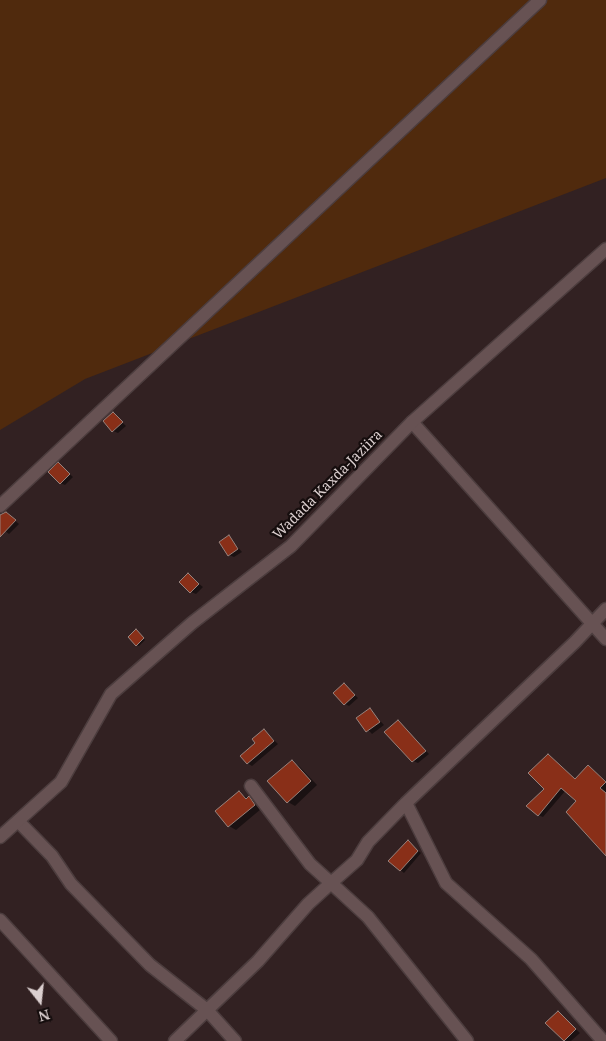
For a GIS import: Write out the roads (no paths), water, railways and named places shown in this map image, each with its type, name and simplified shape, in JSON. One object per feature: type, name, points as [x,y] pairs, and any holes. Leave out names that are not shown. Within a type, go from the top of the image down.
[{"type":"street","points":[[0,506],[540,0]]},
{"type":"street","name":"Wadada Kaxda-Jaziira","points":[[0,836],[61,782],[112,694],[192,622],[291,546],[412,422],[606,248]]},
{"type":"street","points":[[412,422],[606,639]]},
{"type":"street","points":[[175,1041],[258,961],[308,904],[357,860],[368,842],[406,803],[606,609]]},
{"type":"street","points":[[251,786],[310,864],[368,917],[467,1041]]},
{"type":"street","points":[[406,803],[446,883],[532,959],[603,1041]]},
{"type":"street","points":[[18,820],[52,856],[71,884],[143,958],[207,1010],[235,1041]]},
{"type":"street","points":[[0,920],[111,1041]]}]
